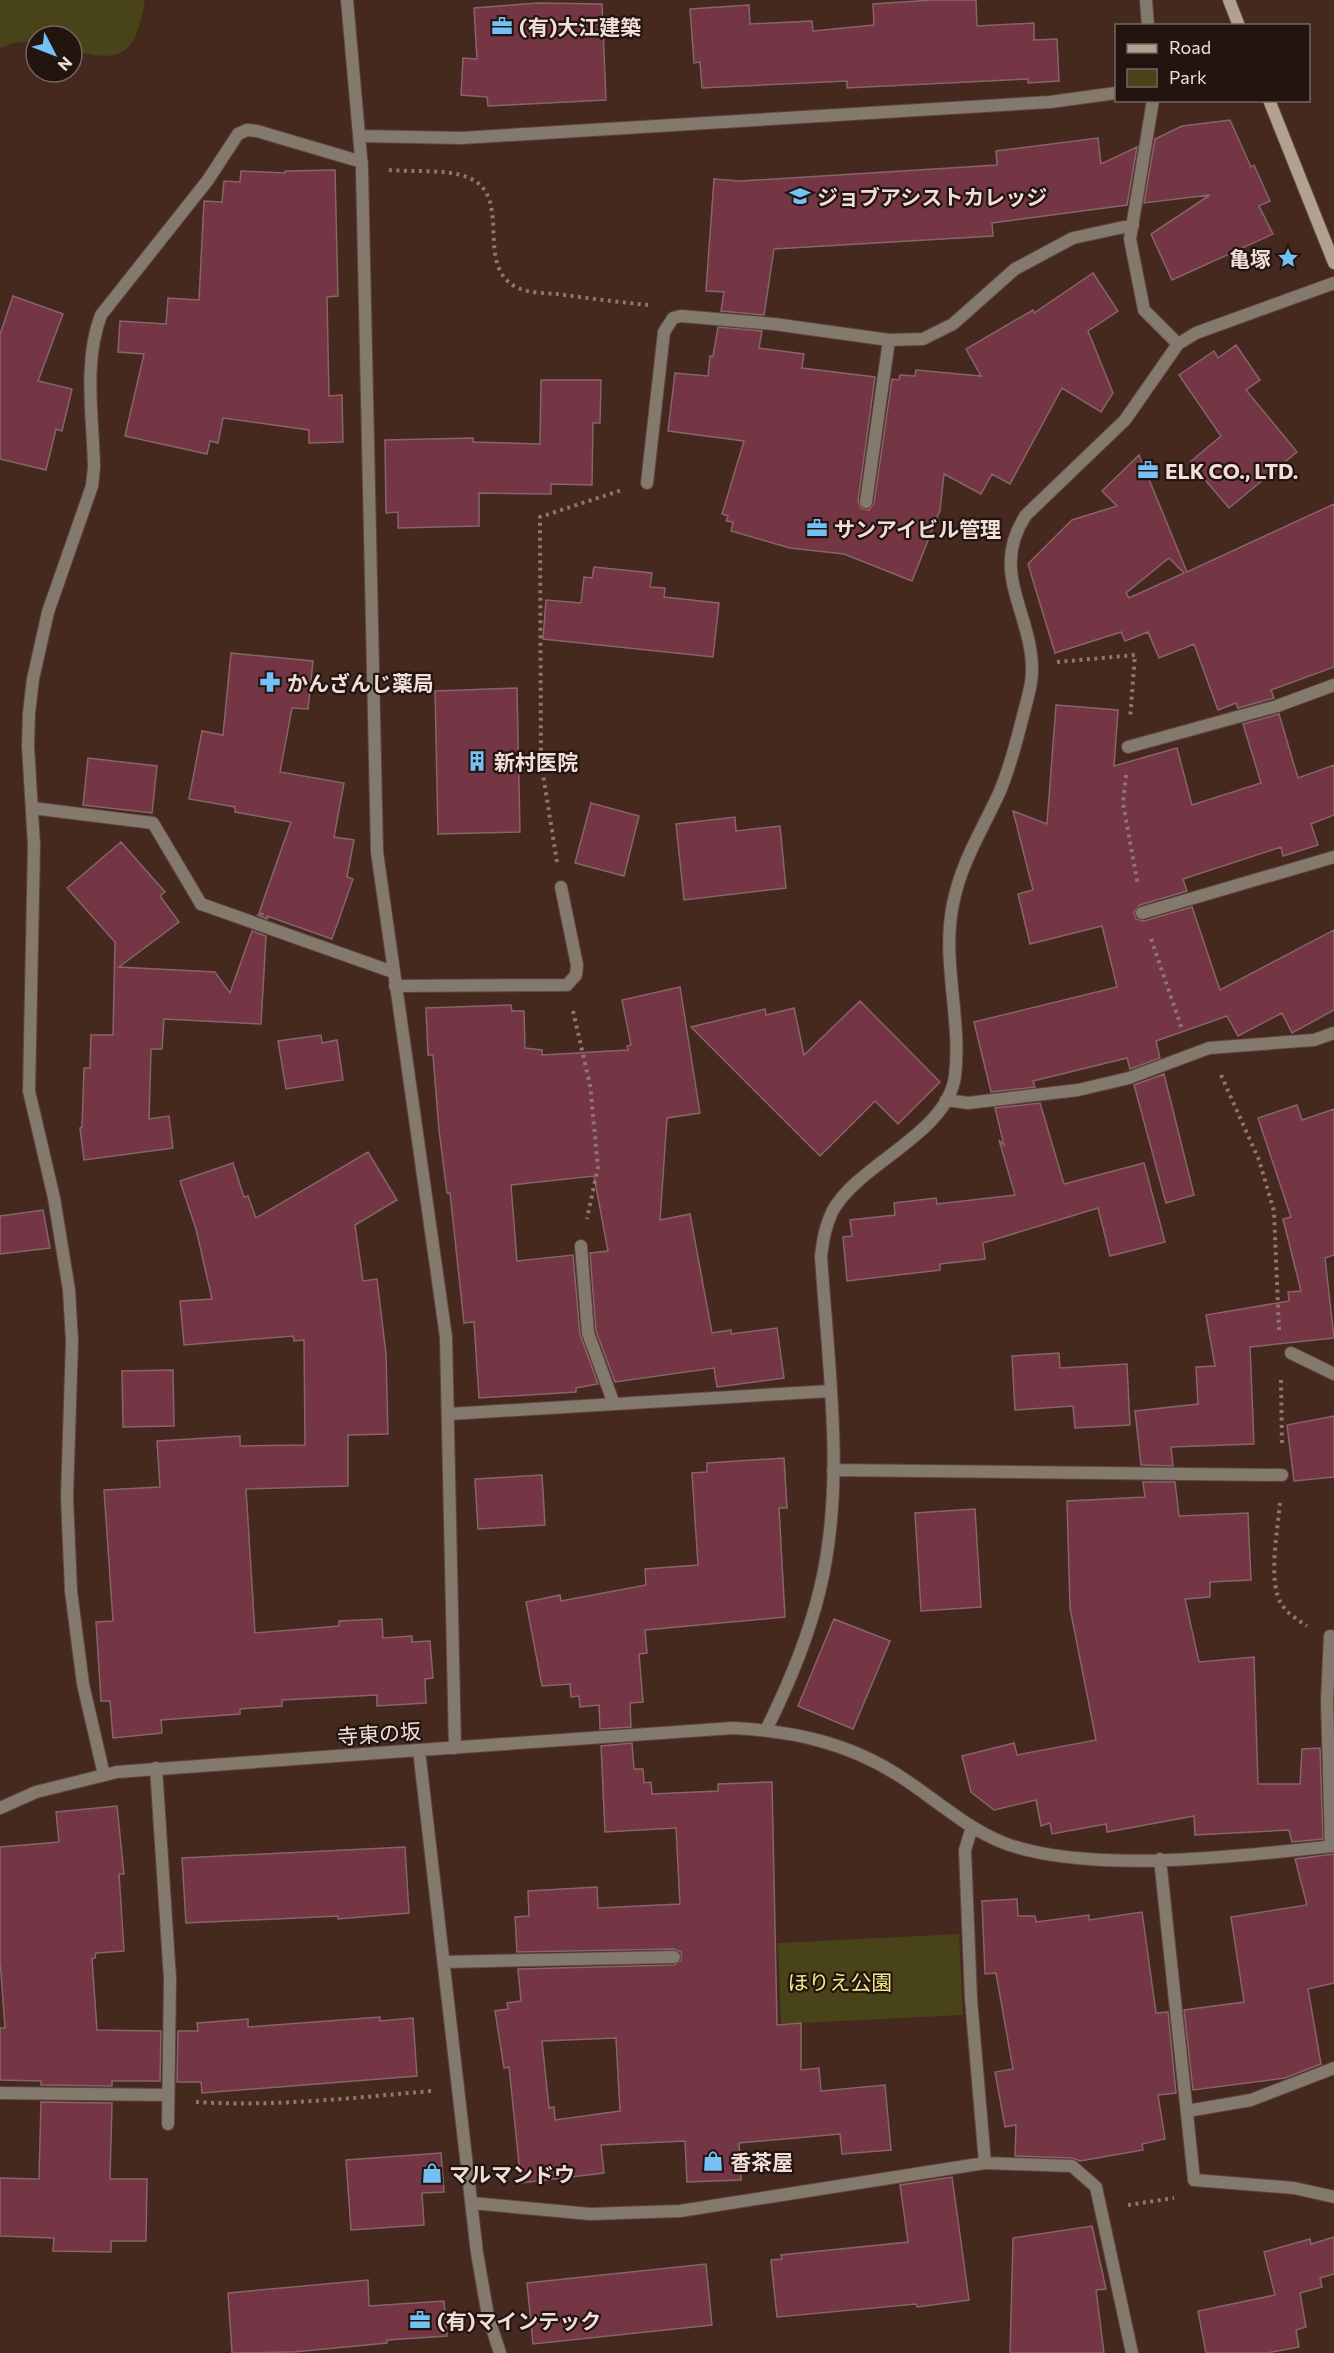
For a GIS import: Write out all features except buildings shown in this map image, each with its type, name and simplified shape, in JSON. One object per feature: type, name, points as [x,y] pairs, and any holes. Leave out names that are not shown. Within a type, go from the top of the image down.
[{"type":"main road","points":[[1229,0],[1238,24]]},
{"type":"main road","points":[[1270,102],[1334,263]]},
{"type":"street","points":[[347,0],[362,165],[376,842],[446,1337],[454,1748]]},
{"type":"street","points":[[1146,0],[1148,24]]},
{"type":"street","points":[[360,136],[461,138],[1050,102],[1115,93]]},
{"type":"street","points":[[1153,102],[1130,239],[1144,310],[1178,344]]},
{"type":"street","points":[[104,1775],[83,1684],[71,1591],[67,1497],[72,1341],[70,1298],[54,1198],[29,1091],[34,845],[28,746],[33,679],[48,612],[92,486],[94,467],[91,353],[94,333],[101,315],[208,180],[238,134],[247,130],[257,131],[362,165]]},
{"type":"street","points":[[647,483],[664,332],[671,321],[681,316],[774,324],[889,340],[923,339],[953,324],[1015,269],[1073,238],[1133,225]]},
{"type":"street","points":[[766,1730],[789,1684],[807,1637],[820,1588],[829,1538],[833,1470],[821,1256],[823,1232],[833,1210],[849,1192],[929,1121],[946,1100],[955,1078],[949,933],[952,906],[968,855],[999,792],[1015,750],[1028,696],[1030,648],[1010,569],[1010,550],[1015,531],[1026,515],[1125,420],[1178,344],[1196,333],[1334,283]]},
{"type":"street","points":[[866,502],[889,340]]},
{"type":"street","points":[[1128,747],[1277,706],[1334,685]]},
{"type":"street","points":[[32,808],[153,823],[201,904],[393,972]]},
{"type":"street","points":[[1142,913],[1334,857]]},
{"type":"street","points":[[395,986],[567,985],[576,975],[577,965],[561,887]]},
{"type":"street","points":[[946,1100],[968,1103],[1078,1090],[1129,1078],[1209,1048],[1314,1040],[1334,1033]]},
{"type":"street","points":[[581,1246],[588,1333],[614,1404]]},
{"type":"street","points":[[1290,1353],[1334,1374]]},
{"type":"street","points":[[449,1414],[830,1391]]},
{"type":"street","points":[[833,1470],[1282,1475]]},
{"type":"street","points":[[1332,1846],[1327,1700],[1330,1636],[1334,1637]]},
{"type":"street","name":"寺東の坂","points":[[0,1808],[36,1792],[104,1775],[156,1768],[733,1728],[766,1730],[820,1739],[862,1755],[900,1776],[972,1827],[1003,1843],[1038,1853],[1084,1858],[1160,1859],[1266,1854],[1332,1846]]},
{"type":"street","points":[[419,1750],[482,2285],[500,2353]]},
{"type":"street","points":[[156,1768],[170,1979],[168,2124]]},
{"type":"street","points":[[972,1827],[965,1850],[971,1999],[985,2163]]},
{"type":"street","points":[[1160,1859],[1194,2180],[1294,2188],[1334,2197]]},
{"type":"street","points":[[444,1962],[674,1957]]},
{"type":"street","points":[[1187,2111],[1251,2100],[1334,2068]]},
{"type":"street","points":[[0,2093],[168,2098]]},
{"type":"street","points":[[472,2203],[590,2214],[680,2211],[985,2163],[1072,2166],[1096,2187],[1132,2353]]},
{"type":"path","points":[[362,165],[466,176],[486,192],[491,204],[496,260],[500,271],[516,287],[648,305],[671,321]]},
{"type":"path","points":[[561,887],[541,762],[540,516],[647,483]]},
{"type":"path","points":[[1031,664],[1135,655],[1123,803],[1142,913],[1191,1055]]},
{"type":"path","points":[[567,985],[590,1085],[598,1167],[581,1246]]},
{"type":"path","points":[[1209,1048],[1268,1185],[1277,1238],[1278,1321],[1281,1338],[1290,1353]]},
{"type":"path","points":[[168,2098],[240,2104],[458,2089]]},
{"type":"path","points":[[1101,2209],[1181,2197],[1191,2191],[1194,2180]]},
{"type":"green space","points":[[0,0],[145,0],[132,43],[125,50],[116,54],[104,56],[84,53],[84,24],[24,24],[24,42],[0,48]]},
{"type":"green space","name":"ほりえ公園","points":[[959,1934],[963,2015],[781,2024],[778,1943]]},
{"type":"place","name":"(有)大江建築","points":[[502,26]]},
{"type":"place","name":"ジョブアシストカレッジ","points":[[800,196]]},
{"type":"place","name":"亀塚","points":[[1288,258]]},
{"type":"place","name":"ELK CO., LTD.","points":[[1148,470]]},
{"type":"place","name":"サンアイビル管理","points":[[817,528]]},
{"type":"place","name":"かんざんじ薬局","points":[[270,682]]},
{"type":"place","name":"新村医院","points":[[477,761]]},
{"type":"place","name":"香茶屋","points":[[713,2161]]},
{"type":"place","name":"マルマンドウ","points":[[432,2173]]},
{"type":"place","name":"(有)マインテック","points":[[420,2320]]}]
